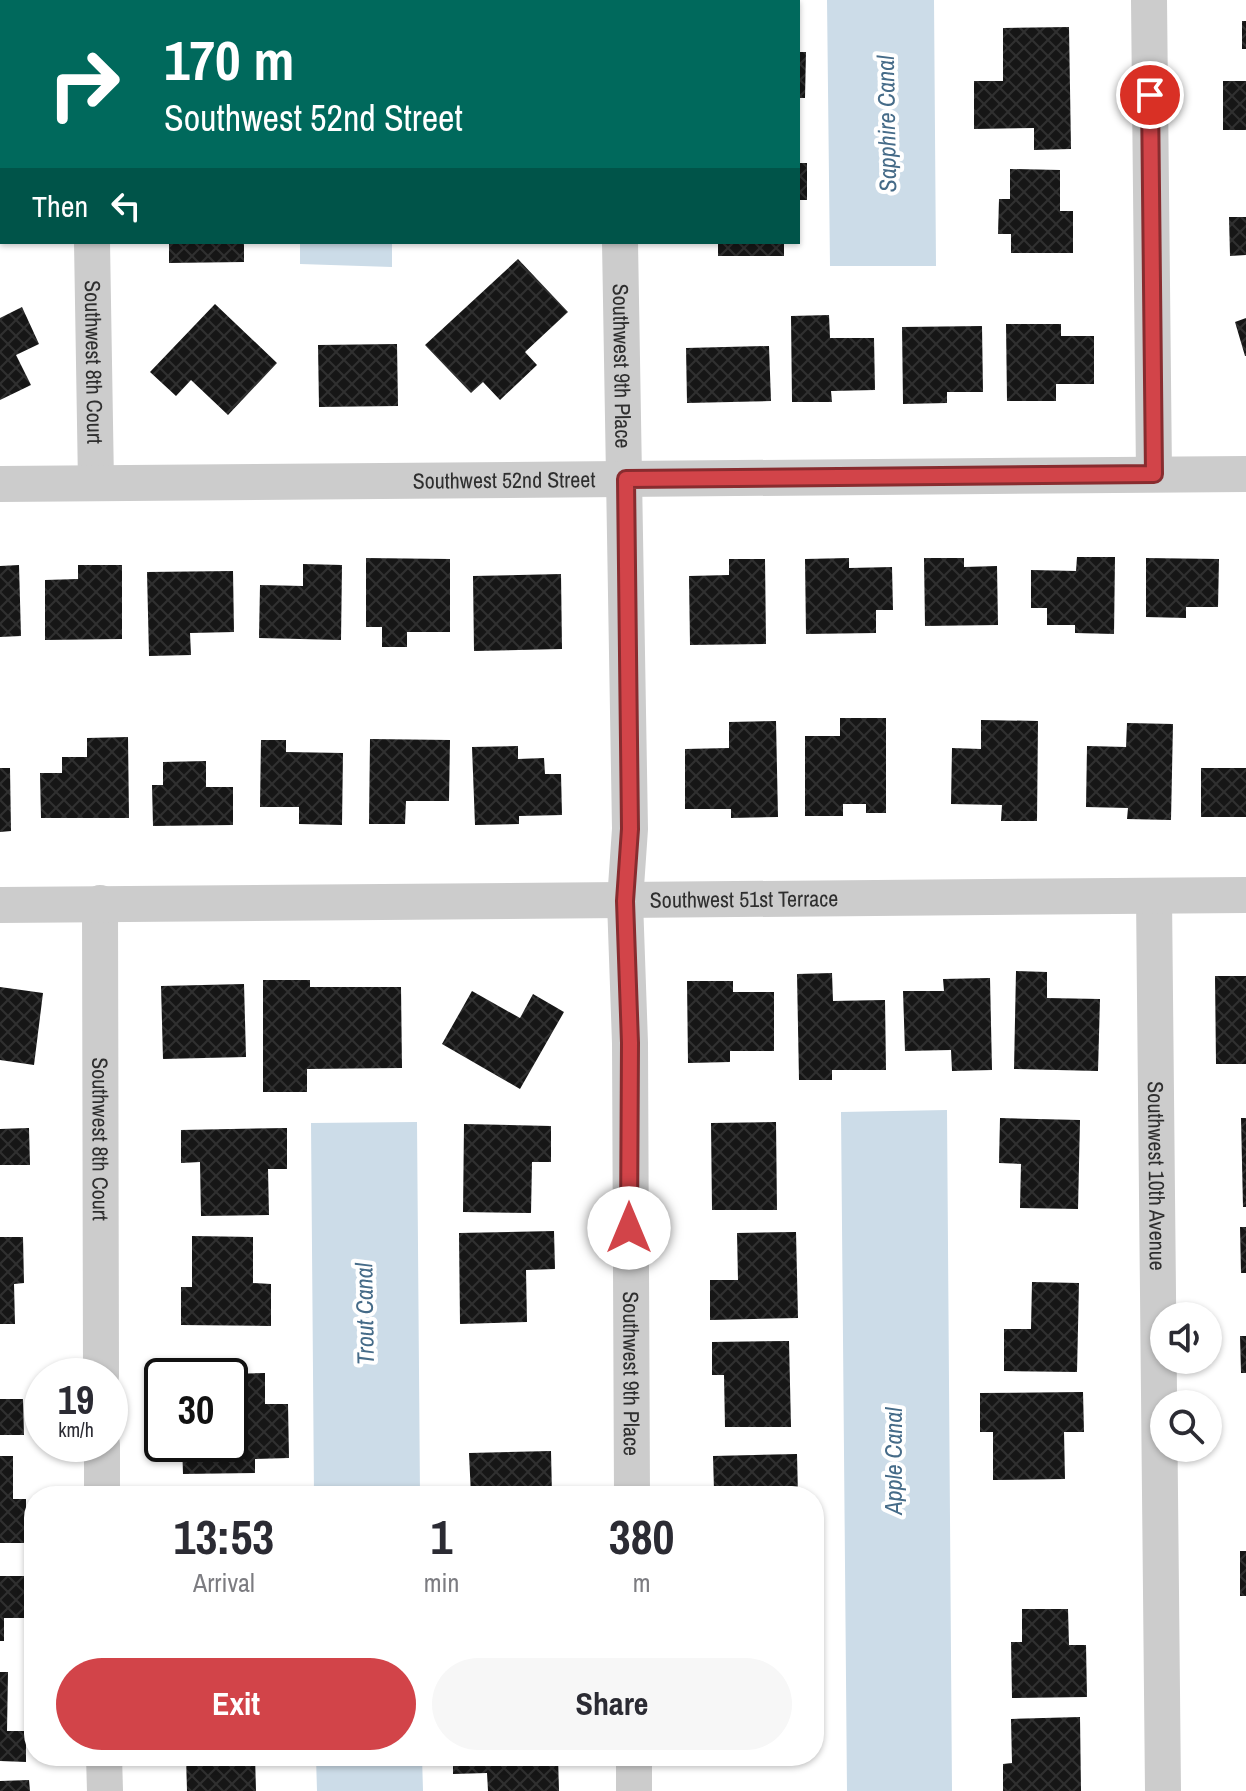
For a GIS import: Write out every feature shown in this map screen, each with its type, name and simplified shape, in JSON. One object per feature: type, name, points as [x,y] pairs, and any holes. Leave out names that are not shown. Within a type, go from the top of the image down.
[{"type":"street","points":[[1149,0],[1154,474]]},
{"type":"street","name":"Southwest 8th Court","points":[[92,244],[96,483]]},
{"type":"street","name":"Southwest 9th Place","points":[[620,244],[630,829],[625,901],[630,1043],[632,1486]]},
{"type":"street","name":"Southwest 52nd Street","points":[[0,484],[1246,474]]},
{"type":"street","name":"Southwest 51st Terrace","points":[[0,905],[1246,895]]},
{"type":"street","name":"Southwest 10th Avenue","points":[[1154,896],[1163,1791]]},
{"type":"street","name":"Southwest 8th Court","points":[[100,903],[101,1358]]},
{"type":"street","points":[[102,1462],[102,1486]]},
{"type":"street","points":[[104,1766],[105,1791]]},
{"type":"street","points":[[634,1766],[634,1791]]},
{"type":"water","name":"Sapphire Canal","points":[[827,0],[934,0],[936,266],[830,266]]},
{"type":"water","points":[[300,244],[392,244],[392,267],[300,264]]},
{"type":"water","name":"Apple Canal","points":[[947,1110],[952,1791],[847,1791],[841,1112]]},
{"type":"water","name":"Trout Canal","points":[[417,1122],[420,1486],[314,1486],[311,1123]]},
{"type":"water","points":[[316,1766],[422,1766],[423,1791],[317,1791]]},
{"type":"building","points":[[1242,21],[1246,21],[1246,49],[1242,49]]},
{"type":"building","points":[[1069,27],[1071,149],[1034,150],[1034,128],[974,129],[974,81],[1003,81],[1003,28]]},
{"type":"building","points":[[800,52],[806,52],[805,98],[800,98]]},
{"type":"building","points":[[1223,81],[1246,81],[1246,130],[1223,130]]},
{"type":"building","points":[[800,163],[807,163],[807,200],[800,200]]},
{"type":"building","points":[[1010,169],[1060,170],[1060,211],[1073,211],[1073,253],[1011,253],[1011,234],[998,234],[999,199],[1010,199]]},
{"type":"building","points":[[1229,217],[1246,217],[1246,255],[1230,256]]},
{"type":"building","points":[[169,244],[244,244],[244,262],[169,263]]},
{"type":"building","points":[[718,244],[784,244],[784,256],[718,256]]},
{"type":"building","points":[[518,259],[568,312],[525,352],[537,365],[500,400],[483,382],[471,393],[425,345]]},
{"type":"building","points":[[215,304],[277,363],[228,415],[191,380],[176,396],[150,372]]},
{"type":"building","points":[[22,307],[39,344],[16,355],[31,385],[0,400],[0,318]]},
{"type":"building","points":[[829,315],[830,338],[874,338],[875,390],[831,391],[832,402],[792,402],[791,316]]},
{"type":"building","points":[[1246,318],[1246,356],[1245,356],[1235,322]]},
{"type":"building","points":[[1006,324],[1061,324],[1061,336],[1094,336],[1094,384],[1056,384],[1056,401],[1007,401]]},
{"type":"building","points":[[982,326],[983,392],[947,392],[947,403],[903,404],[902,327]]},
{"type":"building","points":[[397,344],[398,406],[319,407],[318,345]]},
{"type":"building","points":[[769,346],[771,401],[687,403],[686,348]]},
{"type":"building","points":[[1077,557],[1115,557],[1114,634],[1075,633],[1075,625],[1047,625],[1047,608],[1031,608],[1031,570],[1076,571]]},
{"type":"building","points":[[366,558],[450,559],[450,632],[407,632],[407,647],[382,647],[382,627],[366,627]]},
{"type":"building","points":[[849,558],[849,568],[892,567],[893,610],[876,610],[876,633],[806,634],[805,559]]},
{"type":"building","points":[[924,558],[964,558],[964,567],[997,566],[998,625],[925,626]]},
{"type":"building","points":[[1146,558],[1219,559],[1218,607],[1186,607],[1186,618],[1146,617]]},
{"type":"building","points":[[729,559],[765,559],[766,644],[690,645],[689,576],[729,575]]},
{"type":"building","points":[[303,564],[342,565],[341,640],[259,638],[260,585],[303,586]]},
{"type":"building","points":[[19,565],[21,636],[0,637],[0,566]]},
{"type":"building","points":[[78,565],[122,565],[122,639],[45,640],[45,580],[78,579]]},
{"type":"building","points":[[233,571],[234,632],[190,633],[191,655],[149,656],[147,572]]},
{"type":"building","points":[[561,574],[562,649],[474,651],[473,576]]},
{"type":"building","points":[[840,718],[886,718],[886,813],[866,813],[866,804],[843,804],[843,816],[805,816],[805,736],[840,736]]},
{"type":"building","points":[[981,720],[1038,721],[1037,821],[1001,821],[1002,805],[951,804],[952,748],[981,749]]},
{"type":"building","points":[[776,721],[778,817],[731,818],[731,809],[685,809],[685,749],[729,748],[729,722]]},
{"type":"building","points":[[1127,723],[1173,724],[1171,820],[1127,819],[1128,808],[1086,807],[1087,746],[1126,747]]},
{"type":"building","points":[[128,737],[129,818],[41,818],[40,773],[62,773],[62,757],[87,757],[87,738]]},
{"type":"building","points":[[370,739],[450,740],[449,801],[406,801],[405,824],[369,824]]},
{"type":"building","points":[[261,740],[286,740],[286,752],[343,753],[342,825],[299,824],[299,807],[260,807]]},
{"type":"building","points":[[518,746],[518,759],[544,758],[545,774],[561,774],[562,815],[519,816],[519,824],[475,825],[472,747]]},
{"type":"building","points":[[206,761],[206,787],[233,787],[233,825],[153,826],[152,785],[163,785],[163,762]]},
{"type":"building","points":[[0,768],[10,768],[11,831],[0,832]]},
{"type":"building","points":[[1201,768],[1246,768],[1246,817],[1201,817]]},
{"type":"building","points":[[1016,971],[1047,972],[1047,998],[1100,999],[1098,1071],[1014,1069]]},
{"type":"building","points":[[832,973],[833,1001],[885,1000],[886,1070],[832,1070],[832,1080],[799,1080],[797,974]]},
{"type":"building","points":[[1215,976],[1246,976],[1246,1064],[1216,1064]]},
{"type":"building","points":[[990,978],[992,1070],[952,1071],[951,1050],[905,1051],[903,991],[944,991],[943,979]]},
{"type":"building","points":[[263,980],[310,980],[310,987],[401,987],[402,1068],[307,1069],[307,1092],[263,1092]]},
{"type":"building","points":[[687,981],[733,981],[733,992],[774,992],[774,1051],[730,1051],[730,1062],[688,1063]]},
{"type":"building","points":[[244,984],[246,1057],[163,1059],[161,986]]},
{"type":"building","points":[[0,987],[43,993],[34,1065],[0,1060]]},
{"type":"building","points":[[472,991],[520,1018],[533,994],[564,1012],[520,1089],[442,1044]]},
{"type":"building","points":[[1000,1118],[1080,1120],[1078,1209],[1020,1208],[1021,1164],[999,1163]]},
{"type":"building","points":[[1241,1118],[1246,1118],[1246,1207],[1243,1207]]},
{"type":"building","points":[[776,1122],[777,1210],[712,1210],[711,1123]]},
{"type":"building","points":[[464,1124],[551,1126],[551,1162],[532,1162],[531,1213],[463,1212]]},
{"type":"building","points":[[29,1128],[30,1165],[0,1165],[0,1129]]},
{"type":"building","points":[[287,1128],[287,1169],[268,1169],[269,1215],[201,1216],[200,1162],[181,1163],[181,1130]]},
{"type":"building","points":[[1240,1227],[1246,1227],[1246,1273],[1241,1273]]},
{"type":"building","points":[[554,1231],[555,1269],[526,1270],[527,1322],[460,1324],[459,1233]]},
{"type":"building","points":[[796,1232],[798,1318],[710,1320],[710,1280],[738,1280],[737,1233]]},
{"type":"building","points":[[192,1236],[253,1237],[253,1283],[271,1284],[271,1326],[181,1325],[181,1287],[192,1287]]},
{"type":"building","points":[[0,1237],[23,1237],[24,1283],[14,1284],[15,1324],[0,1324]]},
{"type":"building","points":[[1032,1282],[1079,1283],[1077,1372],[1004,1371],[1004,1329],[1031,1329]]},
{"type":"building","points":[[1240,1336],[1246,1336],[1246,1373],[1241,1373]]},
{"type":"building","points":[[789,1341],[791,1427],[725,1427],[724,1375],[712,1375],[712,1342]]},
{"type":"building","points":[[248,1373],[265,1373],[265,1404],[288,1404],[289,1458],[255,1459],[255,1473],[183,1474],[183,1462],[248,1462]]},
{"type":"building","points":[[1083,1392],[1084,1432],[1064,1432],[1065,1479],[993,1480],[993,1432],[980,1432],[980,1393]]},
{"type":"building","points":[[0,1399],[23,1399],[24,1435],[0,1435]]},
{"type":"building","points":[[551,1451],[552,1486],[471,1486],[469,1453]]},
{"type":"building","points":[[797,1454],[798,1486],[714,1486],[713,1456]]},
{"type":"building","points":[[0,1456],[13,1456],[13,1499],[24,1499],[24,1543],[0,1543]]},
{"type":"building","points":[[1240,1551],[1246,1551],[1246,1596],[1240,1596]]},
{"type":"building","points":[[0,1576],[24,1576],[24,1618],[4,1618],[4,1641],[0,1641]]},
{"type":"building","points":[[1022,1609],[1068,1609],[1069,1645],[1086,1645],[1087,1697],[1012,1698],[1011,1642],[1022,1642]]},
{"type":"building","points":[[0,1672],[8,1672],[7,1731],[24,1731],[24,1762],[0,1761]]},
{"type":"building","points":[[1080,1717],[1081,1791],[1003,1791],[1003,1764],[1012,1763],[1011,1719]]},
{"type":"building","points":[[186,1766],[255,1766],[256,1791],[187,1791]]},
{"type":"building","points":[[453,1766],[558,1766],[559,1791],[488,1791],[487,1773],[453,1774]]},
{"type":"building","points":[[29,1780],[30,1791],[0,1791],[0,1781]]},
{"type":"route","points":[[629,1228],[630,1043],[625,901],[630,829],[626,479],[1154,474],[1150,95]]}]
